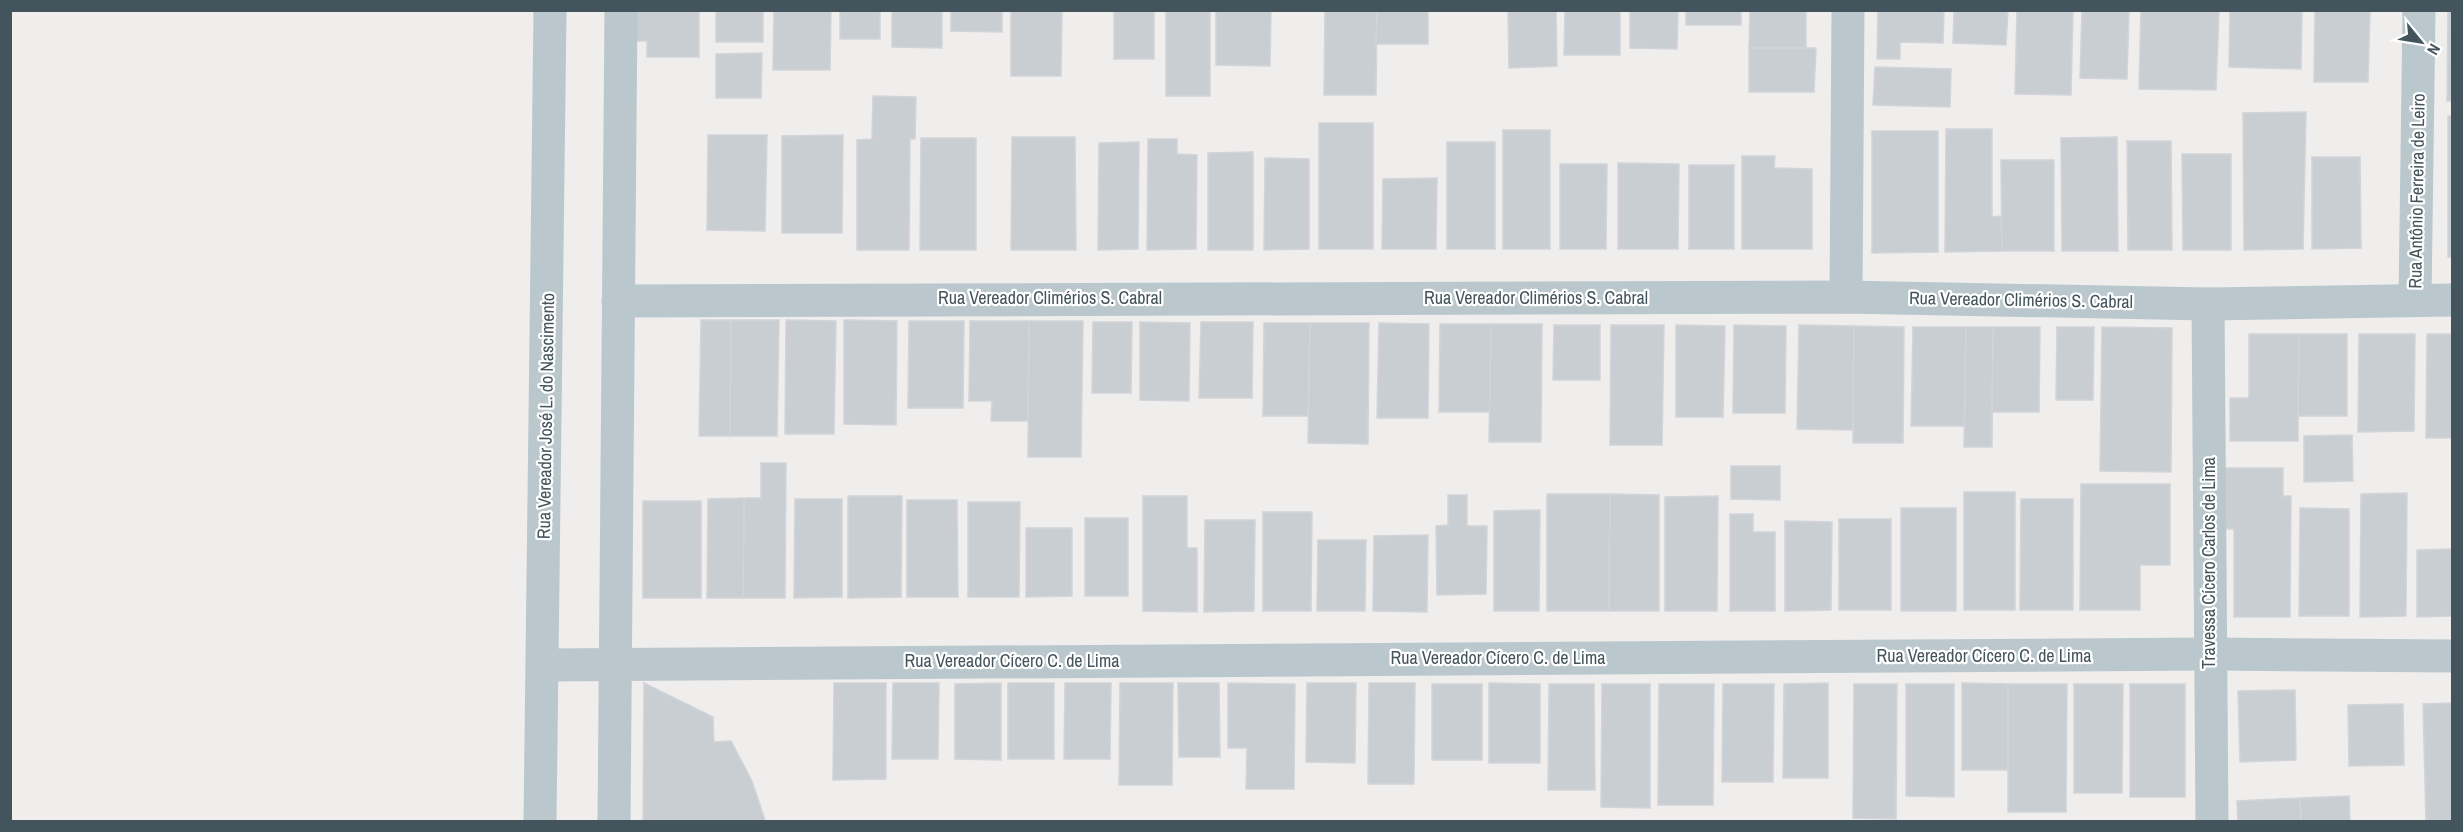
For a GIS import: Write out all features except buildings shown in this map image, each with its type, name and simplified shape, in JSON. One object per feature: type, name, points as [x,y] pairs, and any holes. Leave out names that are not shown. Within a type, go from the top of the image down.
[{"type":"street","name":"Rua Vereador José L. do Nascimento","points":[[540,822],[544,665],[550,10]]},
{"type":"street","points":[[614,822],[621,10]]},
{"type":"street","points":[[1845,297],[1848,10]]},
{"type":"street","name":"Rua Antônio Ferreira de Leiro","points":[[2415,300],[2419,10]]},
{"type":"street","name":"Rua Vereador Climérios S. Cabral","points":[[618,301],[1845,297],[2208,304],[2452,300]]},
{"type":"street","name":"Travessa Cícero Carlos de Lima","points":[[2208,304],[2212,822]]},
{"type":"street","name":"Rua Vereador Cícero C. de Lima","points":[[544,665],[2210,654],[2452,656]]}]
